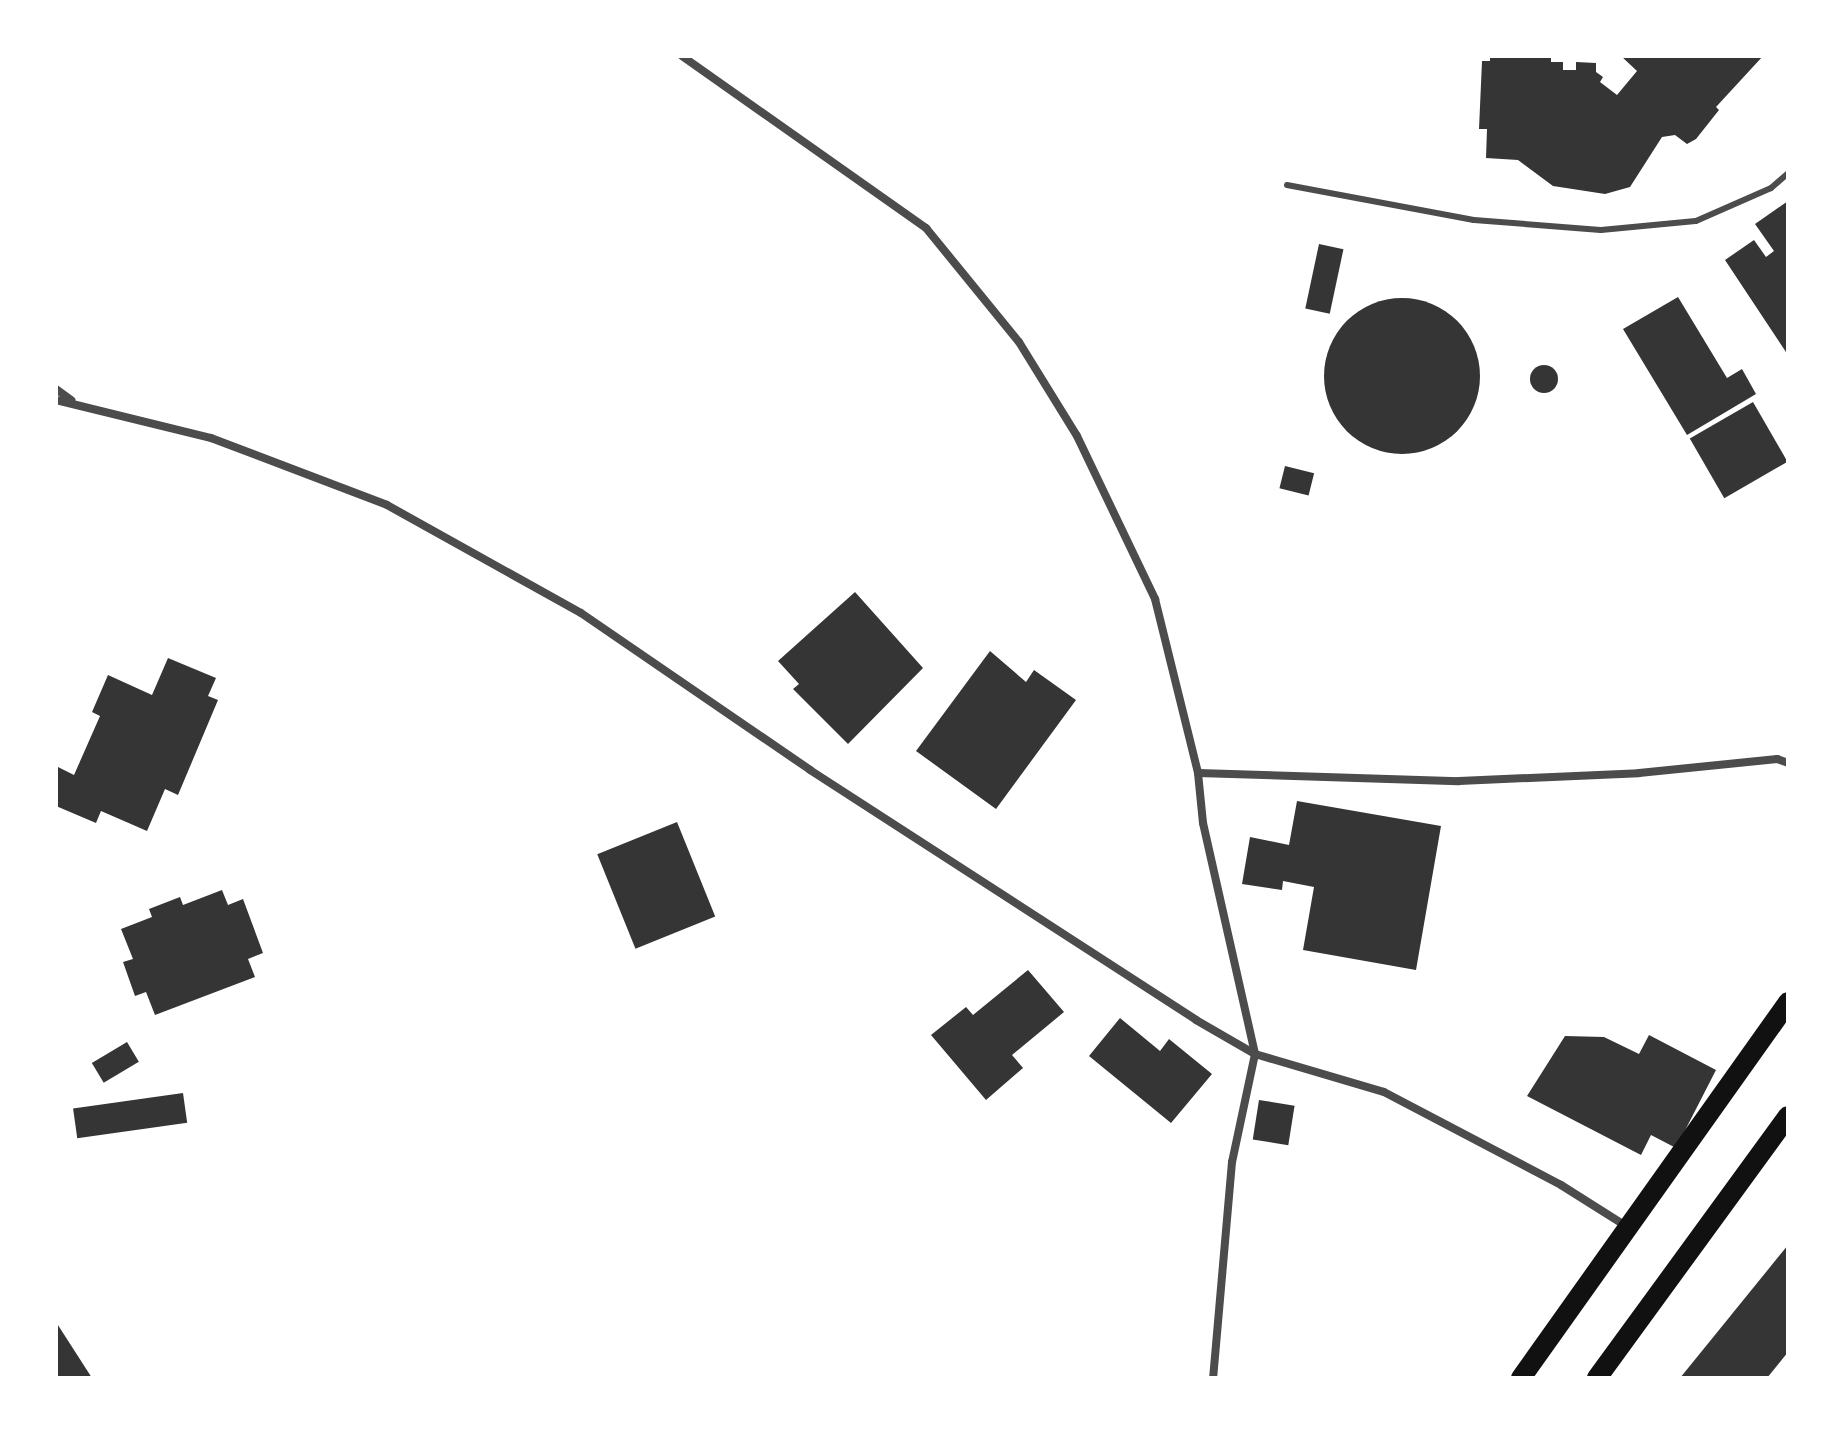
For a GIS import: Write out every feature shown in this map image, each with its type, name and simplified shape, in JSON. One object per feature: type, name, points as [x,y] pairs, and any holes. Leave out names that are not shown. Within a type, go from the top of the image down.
[{"type":"main road","points":[[1521,1378],[1630,1229],[1788,1002]]},
{"type":"main road","points":[[1597,1378],[1788,1116]]},
{"type":"street","points":[[682,56],[926,228],[1019,342],[1077,436],[1155,599],[1198,773],[1203,823],[1255,1054],[1232,1162],[1213,1378]]},
{"type":"street","points":[[56,389],[73,402]]},
{"type":"street","points":[[56,400],[73,402],[272,458],[387,505],[581,613],[810,770],[1255,1054],[1384,1092],[1561,1185],[1630,1229]]},
{"type":"street","points":[[1198,773],[1459,781],[1639,773],[1777,759],[1788,763]]},
{"type":"lane","points":[[1287,185],[1474,220],[1601,230],[1696,221],[1771,188],[1788,173]]},
{"type":"building","points":[[1490,56],[1551,56],[1551,62],[1563,62],[1563,70],[1576,70],[1576,62],[1596,63],[1596,72],[1603,77],[1600,82],[1617,95],[1637,71],[1621,56],[1763,56],[1716,107],[1719,110],[1696,139],[1687,144],[1675,135],[1662,137],[1630,187],[1605,194],[1553,186],[1518,160],[1486,158],[1487,129],[1479,129],[1482,61],[1490,61]]},
{"type":"building","points":[[1788,201],[1788,355],[1725,260],[1754,240],[1766,257],[1774,251],[1755,224]]},
{"type":"building","points":[[1319,244],[1343,249],[1330,314],[1305,309]]},
{"type":"building","points":[[1678,297],[1727,378],[1742,369],[1756,394],[1687,435],[1623,329]]},
{"type":"building","points":[[1402,298],[1432,304],[1457,321],[1474,346],[1480,376],[1474,406],[1457,431],[1432,448],[1402,454],[1372,448],[1347,431],[1330,406],[1324,376],[1330,346],[1347,321],[1372,304]]},
{"type":"building","points":[[1544,365],[1554,369],[1558,379],[1554,389],[1544,393],[1534,389],[1530,379],[1534,369]]},
{"type":"building","points":[[1753,402],[1788,462],[1724,498],[1690,438]]},
{"type":"building","points":[[1285,466],[1314,473],[1309,496],[1279,488]]},
{"type":"building","points":[[855,592],[923,668],[848,744],[793,689],[799,684],[778,661]]},
{"type":"building","points":[[990,651],[1026,682],[1034,670],[1076,700],[996,809],[916,751]]},
{"type":"building","points":[[168,658],[216,678],[208,696],[218,700],[178,795],[165,789],[147,831],[101,811],[96,823],[56,806],[56,766],[74,775],[100,716],[92,712],[108,675],[152,695]]},
{"type":"building","points":[[1297,801],[1441,826],[1416,970],[1303,950],[1314,887],[1283,881],[1282,890],[1242,884],[1250,837],[1289,845]]},
{"type":"building","points":[[677,822],[715,917],[635,949],[597,854]]},
{"type":"building","points":[[222,890],[228,905],[243,899],[263,953],[248,959],[255,977],[155,1015],[146,992],[135,996],[123,962],[133,959],[121,929],[152,917],[149,909],[180,897],[183,905]]},
{"type":"building","points":[[1028,970],[1064,1012],[1012,1055],[1023,1068],[986,1100],[931,1035],[966,1007],[973,1015]]},
{"type":"building","points":[[1120,1018],[1160,1051],[1169,1039],[1212,1074],[1171,1123],[1089,1056]]},
{"type":"building","points":[[1649,1035],[1716,1070],[1676,1148],[1651,1135],[1641,1155],[1527,1096],[1565,1036],[1604,1037],[1639,1054]]},
{"type":"building","points":[[127,1042],[139,1062],[104,1083],[92,1063]]},
{"type":"building","points":[[183,1093],[187,1123],[77,1138],[73,1108]]},
{"type":"building","points":[[1259,1100],[1295,1106],[1288,1145],[1253,1140]]},
{"type":"building","points":[[1788,1245],[1788,1352],[1767,1378],[1680,1378]]},
{"type":"building","points":[[56,1322],[92,1378],[56,1378]]}]
